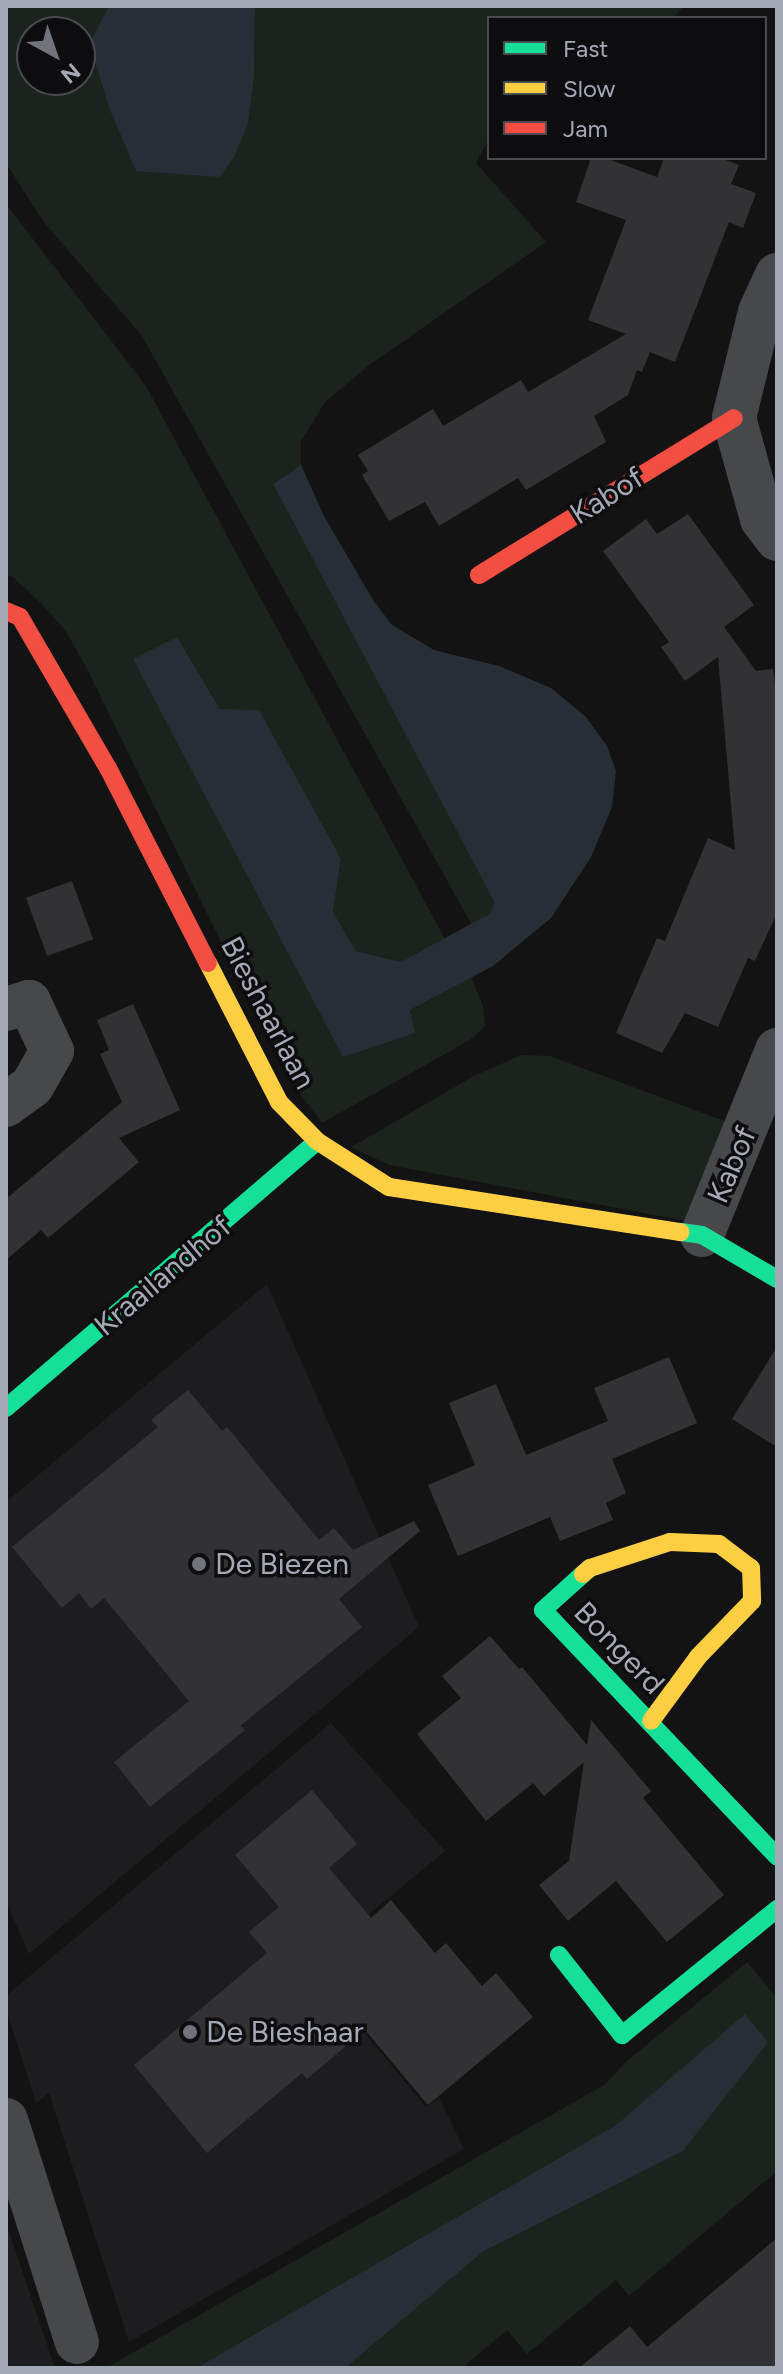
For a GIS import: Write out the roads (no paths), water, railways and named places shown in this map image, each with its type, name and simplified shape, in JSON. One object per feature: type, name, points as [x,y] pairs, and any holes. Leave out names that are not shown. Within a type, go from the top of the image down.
[{"type":"street","points":[[777,275],[760,312],[734,418],[762,519],[777,539]]},
{"type":"street","name":"Kabof","points":[[479,575],[734,418]]},
{"type":"street","name":"Bieshaarlaan","points":[[6,611],[20,617],[108,768],[279,1102],[317,1141],[389,1187],[702,1235],[777,1279]]},
{"type":"street","points":[[6,1009],[29,1002],[52,1051],[32,1086],[6,1105]]},
{"type":"street","name":"Kabof","points":[[702,1235],[759,1102],[777,1050]]},
{"type":"street","name":"Kraailandhof","points":[[6,1408],[229,1220],[317,1141]]},
{"type":"street","name":"Bongerd","points":[[651,1721],[698,1657],[752,1601],[751,1568],[719,1544],[670,1542],[590,1568],[543,1610],[777,1857]]},
{"type":"street","points":[[559,1955],[622,2035],[777,1909]]},
{"type":"street","points":[[6,2120],[77,2342]]},
{"type":"place","name":"De Biezen","points":[[199,1564]]},
{"type":"place","name":"De Bieshaar","points":[[190,2032]]}]
